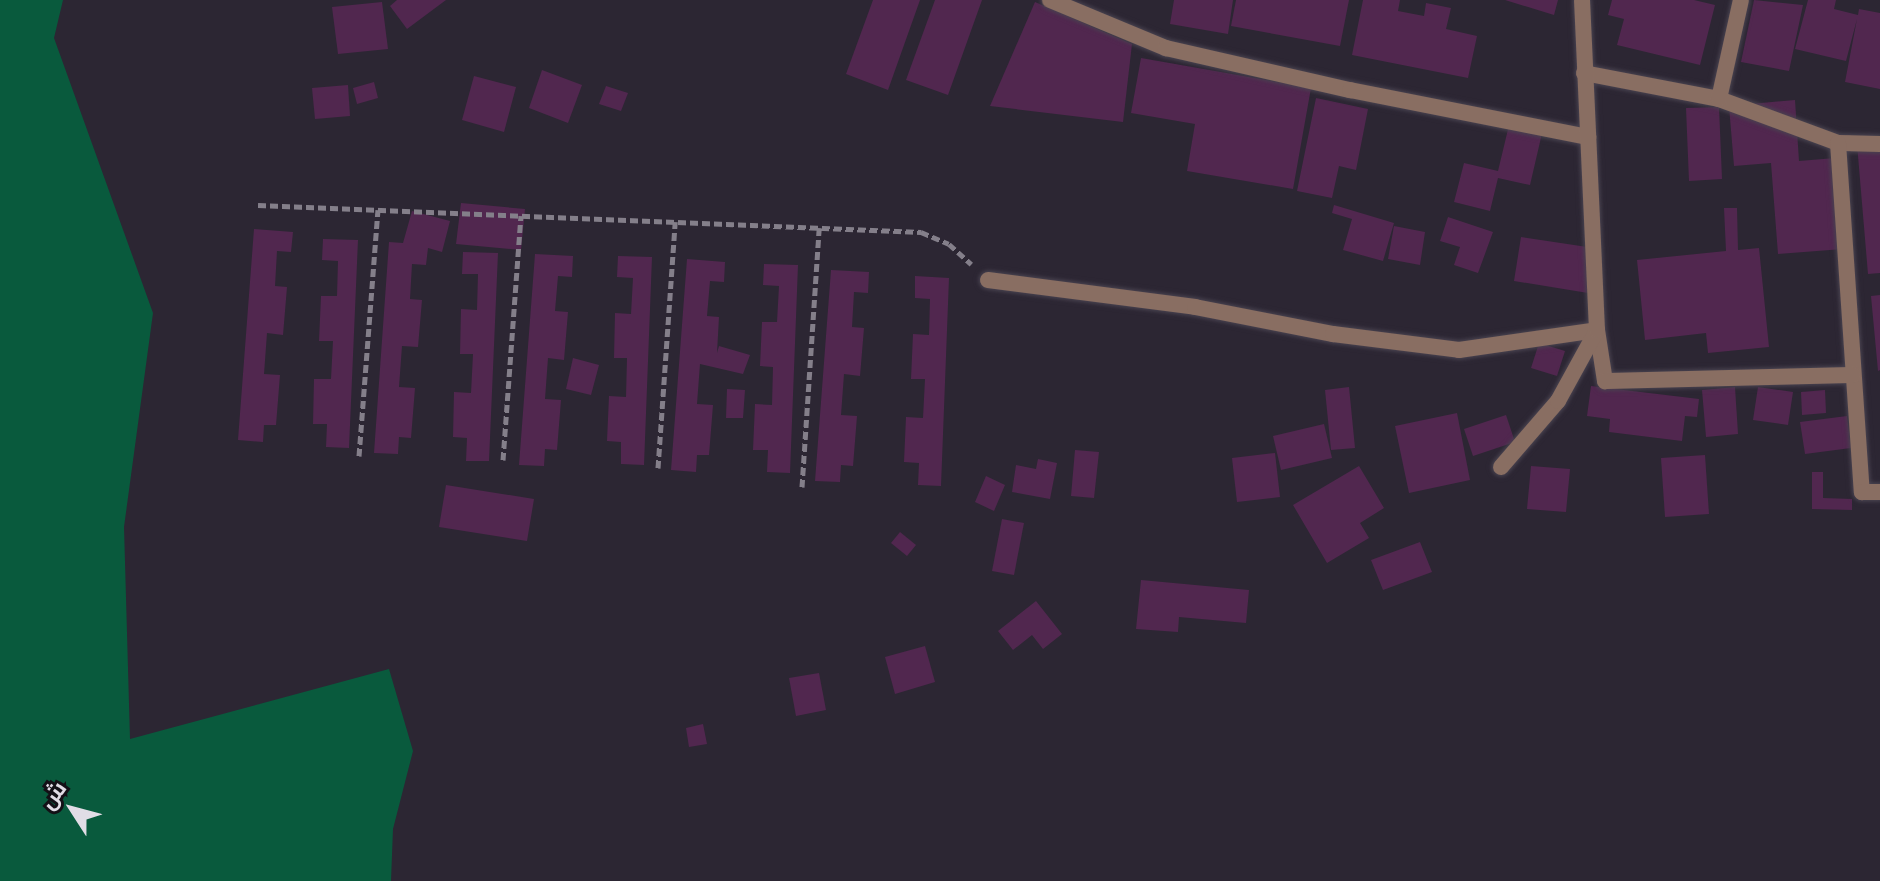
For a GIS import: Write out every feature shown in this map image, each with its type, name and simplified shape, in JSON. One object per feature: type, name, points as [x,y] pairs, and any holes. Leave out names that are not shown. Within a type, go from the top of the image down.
[{"type":"street","points":[[1050,0],[1070,4],[1166,48],[1350,90],[1588,137]]},
{"type":"street","points":[[1582,0],[1597,330],[1605,381],[1853,375]]},
{"type":"street","points":[[1719,99],[1741,0]]},
{"type":"street","points":[[1584,73],[1719,99],[1838,143],[1880,144]]},
{"type":"street","points":[[1838,143],[1862,492],[1880,492]]},
{"type":"street","points":[[988,280],[1195,307],[1333,334],[1459,350],[1597,330]]},
{"type":"street","points":[[1501,467],[1558,401],[1597,330]]},
{"type":"path","points":[[258,205],[921,232],[949,244],[988,280]]},
{"type":"path","points":[[359,456],[378,209]]},
{"type":"path","points":[[503,460],[521,216]]},
{"type":"path","points":[[658,468],[675,222]]},
{"type":"path","points":[[802,487],[819,228]]},
{"type":"green space","points":[[0,0],[63,0],[54,38],[153,313],[124,527],[130,739],[389,669],[413,751],[393,829],[391,881],[0,881]]},
{"type":"building","points":[[397,0],[446,0],[407,29],[390,6]]},
{"type":"building","points":[[873,0],[920,0],[888,90],[846,74]]},
{"type":"building","points":[[935,0],[982,0],[948,95],[906,80]]},
{"type":"building","points":[[1174,0],[1233,0],[1228,34],[1170,24]]},
{"type":"building","points":[[1236,0],[1349,0],[1340,46],[1231,26]]},
{"type":"building","points":[[1363,0],[1400,0],[1398,11],[1424,16],[1426,3],[1451,8],[1446,29],[1477,36],[1468,78],[1352,55]]},
{"type":"building","points":[[1505,0],[1558,0],[1554,15]]},
{"type":"building","points":[[1612,0],[1694,0],[1715,5],[1700,65],[1617,45],[1624,19],[1608,15]]},
{"type":"building","points":[[1754,0],[1803,5],[1789,71],[1741,62]]},
{"type":"building","points":[[1808,0],[1836,0],[1834,9],[1858,15],[1859,9],[1880,13],[1880,89],[1845,82],[1857,19],[1846,61],[1795,49]]},
{"type":"building","points":[[382,2],[388,49],[338,54],[332,7]]},
{"type":"building","points":[[1035,2],[1132,44],[1123,122],[990,106]]},
{"type":"building","points":[[1141,58],[1311,88],[1293,189],[1187,171],[1195,124],[1131,113]]},
{"type":"building","points":[[542,70],[582,85],[568,123],[529,108]]},
{"type":"building","points":[[474,76],[516,87],[504,132],[462,120]]},
{"type":"building","points":[[374,82],[378,98],[357,104],[353,88]]},
{"type":"building","points":[[348,85],[350,116],[315,119],[312,88]]},
{"type":"building","points":[[606,86],[628,93],[621,111],[599,104]]},
{"type":"building","points":[[1316,98],[1368,109],[1356,170],[1339,166],[1332,198],[1297,191]]},
{"type":"building","points":[[1795,100],[1799,161],[1835,158],[1843,249],[1778,254],[1771,163],[1734,166],[1729,106]]},
{"type":"building","points":[[1719,107],[1722,179],[1689,181],[1686,108]]},
{"type":"building","points":[[1510,121],[1543,129],[1530,185],[1498,178],[1490,211],[1454,202],[1464,163],[1498,171]]},
{"type":"building","points":[[1880,142],[1880,273],[1868,274],[1857,144]]},
{"type":"building","points":[[461,203],[525,209],[521,250],[456,244]]},
{"type":"building","points":[[1334,205],[1394,223],[1383,261],[1343,250],[1352,219],[1332,213]]},
{"type":"building","points":[[1724,208],[1737,208],[1738,250],[1759,248],[1769,347],[1708,353],[1706,333],[1645,340],[1637,260],[1726,251]]},
{"type":"building","points":[[412,211],[450,221],[442,252],[428,248],[426,265],[412,264],[410,299],[422,300],[418,347],[402,346],[399,387],[415,388],[411,438],[399,437],[398,454],[374,453],[389,242],[403,243]]},
{"type":"building","points":[[1448,217],[1493,232],[1478,273],[1454,265],[1460,247],[1440,241]]},
{"type":"building","points":[[1394,226],[1425,232],[1420,265],[1388,259]]},
{"type":"building","points":[[254,229],[293,232],[291,252],[277,251],[275,286],[287,287],[283,335],[267,333],[264,374],[280,375],[276,425],[264,425],[263,442],[238,440]]},
{"type":"building","points":[[1521,237],[1594,248],[1588,293],[1514,281]]},
{"type":"building","points":[[323,239],[358,240],[349,448],[326,447],[327,424],[313,424],[314,379],[331,379],[333,341],[319,341],[321,296],[337,296],[338,261],[322,260]]},
{"type":"building","points":[[463,252],[498,253],[489,461],[466,461],[467,438],[453,437],[454,392],[471,393],[473,354],[460,354],[461,309],[477,310],[478,274],[462,274]]},
{"type":"building","points":[[535,254],[573,256],[572,277],[558,276],[555,311],[568,312],[564,360],[548,358],[545,399],[561,400],[557,450],[545,449],[544,466],[519,465]]},
{"type":"building","points":[[618,256],[652,257],[644,465],[621,464],[621,442],[607,441],[609,396],[626,397],[627,358],[614,358],[615,313],[631,314],[633,278],[617,277]]},
{"type":"building","points":[[687,259],[725,262],[724,282],[710,281],[707,316],[719,317],[717,353],[719,346],[750,355],[743,374],[700,364],[697,404],[713,405],[709,455],[697,455],[696,472],[671,470]]},
{"type":"building","points":[[764,264],[798,265],[790,473],[767,472],[768,450],[753,450],[755,404],[772,405],[773,367],[760,366],[762,322],[777,322],[779,286],[763,285]]},
{"type":"building","points":[[831,270],[869,272],[868,293],[854,292],[852,327],[864,328],[860,376],[844,374],[841,415],[857,416],[853,466],[841,465],[840,482],[815,481]]},
{"type":"building","points":[[915,276],[949,278],[941,486],[918,485],[919,463],[904,462],[906,417],[923,418],[925,379],[911,379],[913,334],[929,335],[930,299],[915,298]]},
{"type":"building","points":[[1880,295],[1880,370],[1878,371],[1871,296]]},
{"type":"building","points":[[1539,343],[1565,351],[1557,376],[1531,368]]},
{"type":"building","points":[[573,358],[599,365],[591,395],[566,389]]},
{"type":"building","points":[[1591,386],[1699,399],[1697,417],[1685,416],[1682,441],[1609,432],[1610,419],[1587,416]]},
{"type":"building","points":[[1349,387],[1355,448],[1331,450],[1325,390]]},
{"type":"building","points":[[1735,387],[1738,434],[1706,437],[1702,390]]},
{"type":"building","points":[[1758,387],[1793,392],[1788,425],[1753,420]]},
{"type":"building","points":[[727,389],[745,390],[743,418],[726,418]]},
{"type":"building","points":[[1825,390],[1826,413],[1802,415],[1801,392]]},
{"type":"building","points":[[1457,413],[1470,480],[1409,493],[1395,426]]},
{"type":"building","points":[[1506,415],[1515,442],[1473,456],[1464,429]]},
{"type":"building","points":[[1847,416],[1851,448],[1805,454],[1800,422]]},
{"type":"building","points":[[1324,424],[1332,458],[1281,470],[1273,436]]},
{"type":"building","points":[[1075,450],[1099,452],[1094,498],[1071,496]]},
{"type":"building","points":[[1275,453],[1280,497],[1237,502],[1232,458]]},
{"type":"building","points":[[1705,455],[1709,514],[1665,517],[1661,458]]},
{"type":"building","points":[[1038,459],[1057,463],[1050,499],[1012,492],[1016,465],[1036,469]]},
{"type":"building","points":[[1359,466],[1384,508],[1360,523],[1369,538],[1327,563],[1293,505]]},
{"type":"building","points":[[1531,466],[1570,469],[1566,512],[1527,509]]},
{"type":"building","points":[[1812,472],[1823,472],[1823,498],[1852,499],[1852,510],[1812,509]]},
{"type":"building","points":[[986,476],[1005,485],[994,511],[975,502]]},
{"type":"building","points":[[446,485],[534,499],[527,541],[439,527]]},
{"type":"building","points":[[1002,519],[1024,523],[1014,575],[992,571]]},
{"type":"building","points":[[900,532],[916,545],[907,556],[891,543]]},
{"type":"building","points":[[1420,542],[1432,572],[1383,590],[1371,560]]},
{"type":"building","points":[[1141,580],[1249,590],[1246,623],[1179,617],[1178,632],[1136,629]]},
{"type":"building","points":[[1036,601],[1062,634],[1043,649],[1032,635],[1013,650],[998,631]]},
{"type":"building","points":[[925,646],[935,682],[895,694],[885,657]]},
{"type":"building","points":[[819,673],[826,710],[796,716],[789,678]]},
{"type":"building","points":[[703,724],[707,744],[689,747],[686,728]]}]
